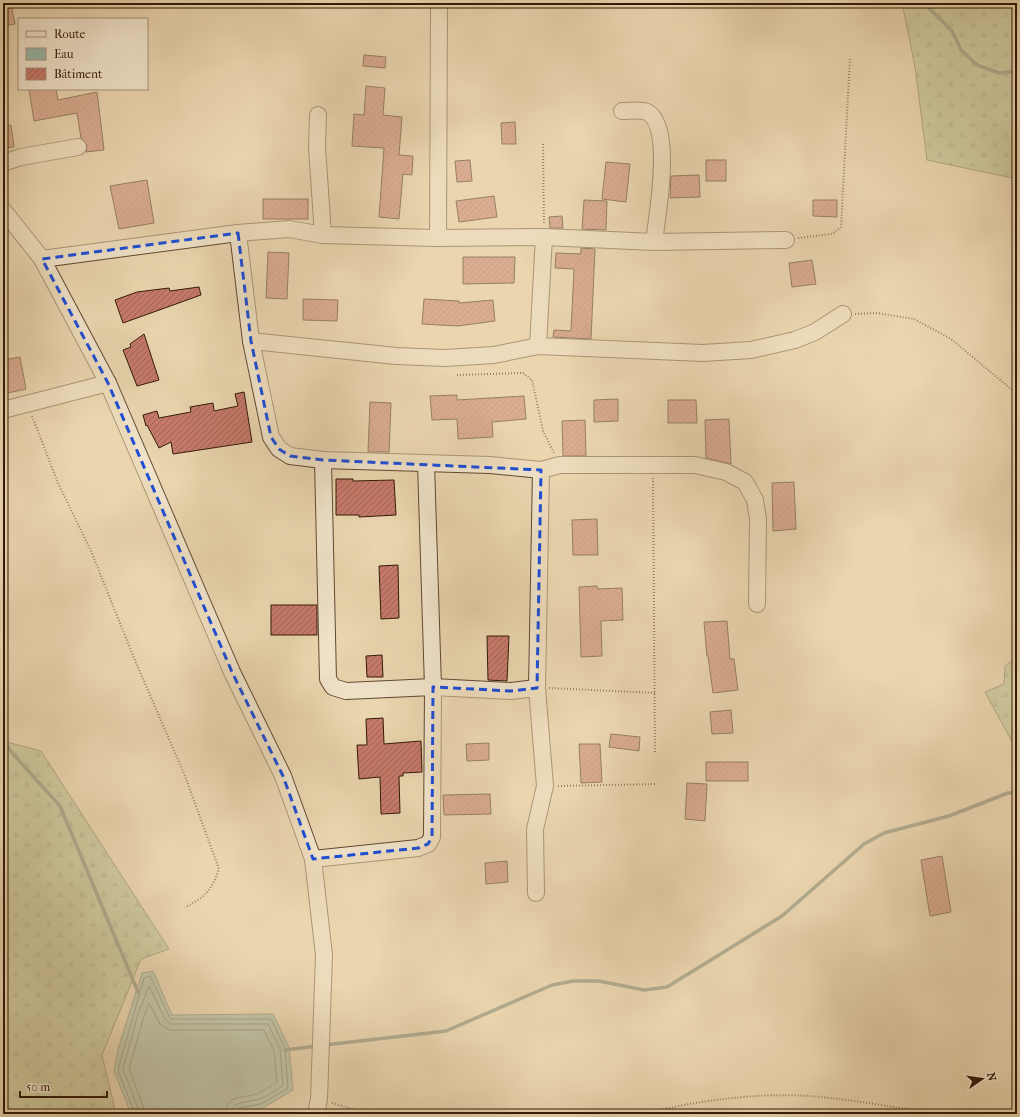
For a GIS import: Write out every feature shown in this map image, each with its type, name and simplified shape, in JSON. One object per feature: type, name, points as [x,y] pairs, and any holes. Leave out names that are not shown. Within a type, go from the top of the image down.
[{"type":"street","points":[[438,238],[439,4]]},
{"type":"street","points":[[622,111],[646,112],[656,120],[660,133],[662,180],[654,242]]},
{"type":"street","points":[[318,115],[317,147],[323,235]]},
{"type":"street","points":[[3,163],[21,157],[78,147]]},
{"type":"street","points":[[3,210],[42,259],[108,384],[232,672],[283,776],[313,859],[324,955],[318,1106]]},
{"type":"street","points":[[42,259],[238,233],[289,229],[323,235],[438,238],[544,237],[654,242],[786,240]]},
{"type":"street","points":[[238,233],[251,340],[271,437],[279,449],[290,456],[323,460],[490,465],[542,470],[560,465],[695,465],[726,472],[745,482],[755,500],[758,519],[757,604]]},
{"type":"street","points":[[538,346],[544,237]]},
{"type":"street","points":[[251,340],[396,356],[445,358],[494,355],[538,346],[680,353],[751,350],[801,337],[814,332],[843,314]]},
{"type":"street","points":[[3,410],[108,384]]},
{"type":"street","points":[[323,460],[328,679],[333,687],[346,691],[432,687],[511,691],[537,688]]},
{"type":"street","points":[[313,859],[418,848],[428,844],[432,837],[432,687],[426,464]]},
{"type":"street","points":[[536,893],[536,829],[545,786],[537,688],[542,470]]},
{"type":"path","points":[[786,240],[832,234],[841,227],[850,58]]},
{"type":"path","points":[[543,144],[544,237]]},
{"type":"path","points":[[843,314],[877,313],[914,320],[951,339],[1017,394]]},
{"type":"path","points":[[457,374],[523,373],[532,380],[543,431],[560,465]]},
{"type":"path","points":[[27,404],[58,483],[91,551],[134,658],[185,776],[219,869],[215,883],[197,902],[185,907]]},
{"type":"path","points":[[653,465],[656,693],[655,754]]},
{"type":"path","points":[[537,688],[656,693]]},
{"type":"path","points":[[545,786],[655,784]]},
{"type":"path","points":[[640,1114],[695,1102],[768,1095],[830,1097],[909,1110],[945,1114]]},
{"type":"path","points":[[318,1106],[370,1114]]},
{"type":"highlighted area","points":[[238,233],[251,341],[271,437],[279,449],[290,456],[323,460],[541,470],[537,688],[511,691],[433,687],[432,837],[428,844],[418,848],[313,859],[283,776],[232,672],[108,383],[42,259]]},
{"type":"green space","points":[[902,3],[1017,3],[1017,179],[927,160],[915,67]]},
{"type":"green space","points":[[1017,656],[1017,751],[985,692],[1004,684],[1005,666]]},
{"type":"green space","points":[[3,741],[41,751],[169,949],[141,959],[102,1055],[116,1114],[3,1114]]},
{"type":"water","points":[[153,971],[172,1015],[273,1014],[289,1047],[293,1090],[263,1108],[230,1114],[131,1114],[114,1071],[118,1049],[142,973]]},
{"type":"building","points":[[11,4],[15,24],[3,26],[3,6]]},
{"type":"building","points":[[364,55],[386,57],[385,68],[363,66]]},
{"type":"building","points":[[366,86],[385,88],[383,115],[402,117],[399,155],[413,156],[412,175],[403,174],[399,219],[379,217],[384,148],[352,146],[354,114],[364,115]]},
{"type":"building","points":[[29,90],[56,90],[58,100],[97,92],[104,150],[86,152],[87,145],[81,138],[77,113],[34,121]]},
{"type":"building","points":[[515,122],[516,144],[502,144],[501,123]]},
{"type":"building","points":[[11,125],[14,147],[3,148],[3,126]]},
{"type":"building","points":[[470,160],[472,181],[457,182],[455,161]]},
{"type":"building","points":[[706,160],[726,160],[726,181],[706,181]]},
{"type":"building","points":[[606,162],[630,164],[626,202],[602,199]]},
{"type":"building","points":[[699,175],[700,197],[670,198],[671,176]]},
{"type":"building","points":[[147,180],[154,223],[119,229],[110,186]]},
{"type":"building","points":[[494,196],[497,217],[459,222],[456,201]]},
{"type":"building","points":[[263,199],[308,199],[308,219],[263,219]]},
{"type":"building","points":[[584,200],[607,201],[606,230],[582,229]]},
{"type":"building","points":[[813,200],[837,200],[837,217],[813,216]]},
{"type":"building","points":[[562,216],[563,228],[550,228],[549,217]]},
{"type":"building","points":[[581,248],[595,249],[591,339],[553,337],[554,330],[571,331],[574,269],[555,268],[556,253],[581,254]]},
{"type":"building","points":[[268,252],[289,253],[287,299],[266,298]]},
{"type":"building","points":[[463,257],[515,257],[514,283],[463,284]]},
{"type":"building","points":[[812,260],[816,284],[792,287],[789,263]]},
{"type":"building","points":[[199,287],[201,295],[123,323],[115,300],[137,292],[169,288],[170,291]]},
{"type":"building","points":[[303,299],[338,300],[337,321],[303,320]]},
{"type":"building","points":[[424,299],[459,301],[459,303],[493,300],[495,321],[458,326],[422,324]]},
{"type":"building","points":[[144,334],[159,380],[137,386],[123,350],[131,347],[130,344]]},
{"type":"building","points":[[20,357],[26,389],[3,394],[3,360]]},
{"type":"building","points":[[244,392],[252,442],[173,454],[171,442],[159,448],[147,425],[146,426],[143,415],[157,411],[159,418],[191,412],[190,407],[213,403],[214,411],[238,406],[235,394]]},
{"type":"building","points":[[457,395],[457,400],[524,396],[526,419],[492,422],[493,437],[458,439],[457,419],[432,420],[430,396]]},
{"type":"building","points":[[618,399],[618,421],[594,422],[594,400]]},
{"type":"building","points":[[668,400],[696,400],[697,423],[668,423]]},
{"type":"building","points":[[370,402],[391,403],[389,452],[368,452]]},
{"type":"building","points":[[729,419],[731,464],[706,458],[705,420]]},
{"type":"building","points":[[585,420],[586,456],[563,456],[562,421]]},
{"type":"building","points":[[336,479],[353,479],[353,481],[394,480],[396,515],[359,517],[359,515],[336,515]]},
{"type":"building","points":[[794,482],[796,529],[773,531],[772,483]]},
{"type":"building","points":[[597,519],[598,555],[573,555],[572,520]]},
{"type":"building","points":[[398,565],[399,618],[381,619],[379,566]]},
{"type":"building","points":[[597,586],[598,589],[622,588],[623,620],[601,621],[602,656],[581,657],[579,587]]},
{"type":"building","points":[[271,605],[317,605],[317,635],[271,635]]},
{"type":"building","points":[[727,621],[730,659],[734,659],[738,690],[713,693],[707,656],[704,622]]},
{"type":"building","points":[[487,636],[509,636],[507,681],[488,680]]},
{"type":"building","points":[[382,655],[383,677],[367,677],[366,656]]},
{"type":"building","points":[[731,710],[733,733],[712,734],[710,712]]},
{"type":"building","points":[[383,718],[384,744],[421,741],[422,772],[403,773],[403,776],[399,776],[400,813],[381,814],[380,777],[359,779],[357,745],[367,745],[366,719]]},
{"type":"building","points":[[611,734],[640,737],[639,751],[609,747]]},
{"type":"building","points":[[489,743],[489,760],[467,761],[466,744]]},
{"type":"building","points":[[579,744],[600,744],[602,782],[581,783]]},
{"type":"building","points":[[706,762],[748,762],[748,781],[706,781]]},
{"type":"building","points":[[687,783],[707,784],[705,821],[685,819]]},
{"type":"building","points":[[490,794],[491,814],[444,815],[443,795]]},
{"type":"building","points":[[942,856],[951,912],[930,916],[921,860]]},
{"type":"building","points":[[507,861],[508,882],[486,884],[485,863]]},
{"type":"waterway","points":[[924,3],[952,31],[961,50],[977,65],[999,73],[1017,71]]},
{"type":"waterway","points":[[3,741],[60,806],[138,992]]},
{"type":"waterway","points":[[325,1045],[446,1031],[552,985],[573,981],[599,981],[644,990],[667,987],[782,916],[864,844],[884,833],[949,816],[1008,793],[1017,793]]},
{"type":"waterway","points":[[285,1050],[317,1046]]}]
